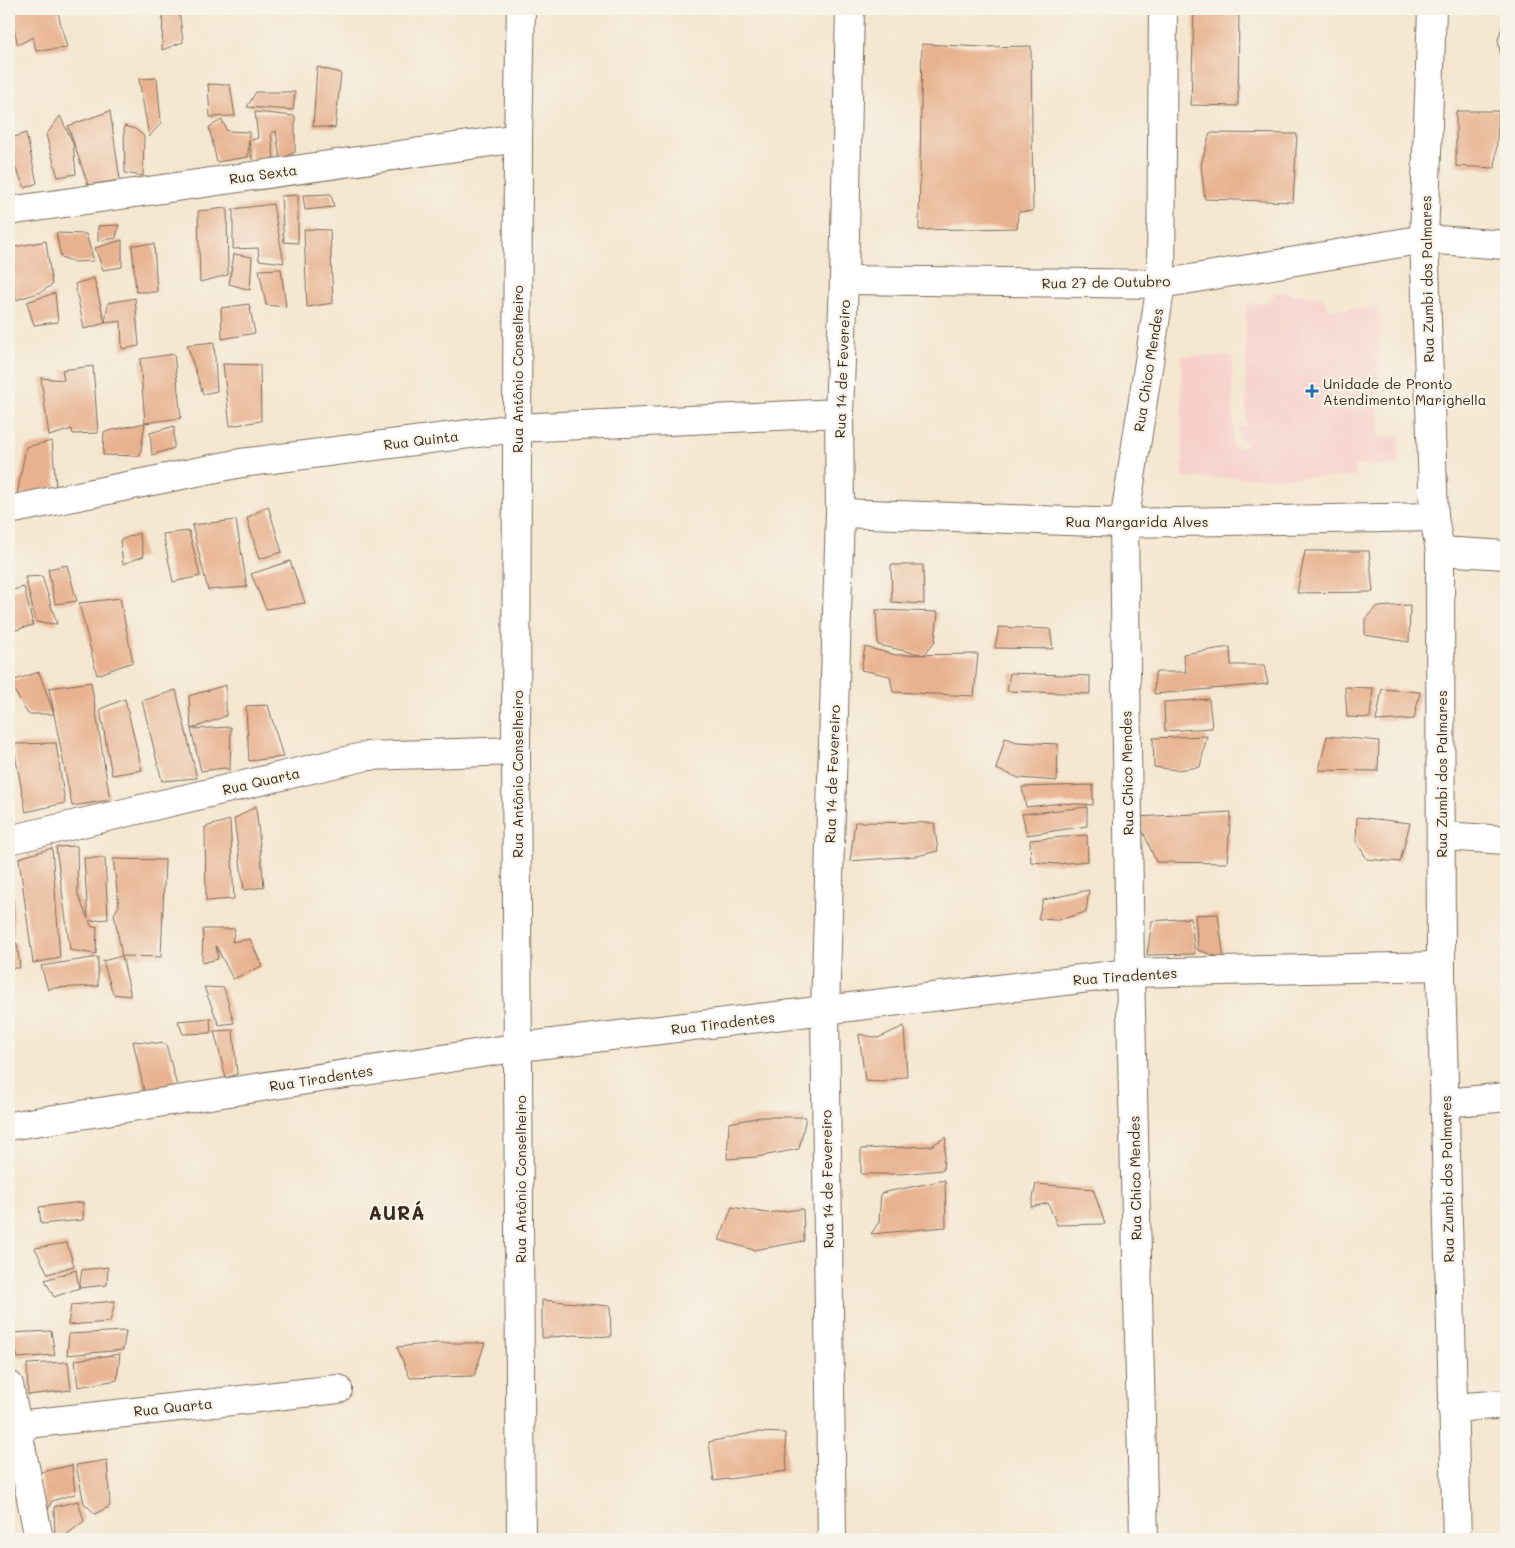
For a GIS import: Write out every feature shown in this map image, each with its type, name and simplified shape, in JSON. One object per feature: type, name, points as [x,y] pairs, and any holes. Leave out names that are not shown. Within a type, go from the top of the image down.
[{"type":"street","name":"Rua Antônio Conselheiro","points":[[521,9],[518,138],[516,752],[520,1047],[521,1539]]},
{"type":"street","name":"Rua 14 de Fevereiro","points":[[832,1539],[825,1011],[840,513],[839,413],[850,9]]},
{"type":"street","name":"Rua Chico Mendes","points":[[1144,1539],[1130,973],[1124,523],[1161,284],[1163,9]]},
{"type":"street","name":"Rua Zumbi dos Palmares","points":[[1432,9],[1424,240],[1434,517],[1440,551],[1441,966],[1457,1539]]},
{"type":"street","name":"Rua Sexta","points":[[9,211],[518,138]]},
{"type":"street","name":"Rua 27 de Outubro","points":[[844,280],[1161,284],[1424,240],[1506,245]]},
{"type":"street","name":"Rua Quinta","points":[[9,510],[241,463],[517,428],[839,413]]},
{"type":"street","name":"Rua Margarida Alves","points":[[840,513],[1124,523],[1434,517]]},
{"type":"street","points":[[1440,551],[1506,555]]},
{"type":"street","name":"Rua Quarta","points":[[9,840],[366,756],[516,752]]},
{"type":"street","points":[[1441,836],[1506,840]]},
{"type":"street","name":"Rua Tiradentes","points":[[9,1126],[520,1047],[1130,973],[1441,966]]},
{"type":"street","points":[[1446,1104],[1506,1097]]},
{"type":"street","points":[[9,1385],[13,1425],[40,1539]]},
{"type":"street","name":"Rua Quarta","points":[[13,1425],[338,1389]]},
{"type":"street","points":[[1452,1408],[1506,1404]]},
{"type":"shaded area","name":"Unidade de Pronto Atendimento Marighella","points":[[1275,292],[1323,297],[1329,309],[1379,308],[1379,437],[1399,436],[1399,466],[1356,465],[1356,477],[1183,478],[1181,356],[1232,356],[1233,448],[1244,447],[1246,441],[1238,438],[1239,426],[1246,426],[1246,304],[1269,302]]},
{"type":"building","points":[[9,9],[57,9],[67,48],[36,51],[33,37],[18,45]]},
{"type":"building","points":[[163,9],[179,9],[183,42],[162,50]]},
{"type":"building","points":[[1194,9],[1239,9],[1238,106],[1191,105]]},
{"type":"building","points":[[1506,14],[1506,74],[1504,75],[1498,40]]},
{"type":"building","points":[[922,44],[983,47],[1031,46],[1033,211],[1018,212],[1017,228],[919,230]]},
{"type":"building","points":[[317,67],[341,73],[335,128],[313,126]]},
{"type":"building","points":[[157,78],[161,123],[149,137],[139,79]]},
{"type":"building","points":[[208,84],[230,85],[235,116],[210,117]]},
{"type":"building","points":[[256,92],[295,92],[293,110],[247,107]]},
{"type":"building","points":[[110,111],[120,180],[88,185],[68,126]]},
{"type":"building","points":[[1456,111],[1499,111],[1495,168],[1456,166]]},
{"type":"building","points":[[255,112],[295,116],[295,152],[280,160],[276,131],[271,133],[274,159],[253,164],[249,141],[258,138]]},
{"type":"building","points":[[60,116],[73,143],[76,174],[58,177],[46,135]]},
{"type":"building","points":[[222,120],[227,131],[249,132],[248,157],[217,162],[209,127]]},
{"type":"building","points":[[124,126],[135,129],[144,136],[143,176],[125,173]]},
{"type":"building","points":[[26,133],[37,183],[25,188],[11,159],[9,139]]},
{"type":"building","points":[[1210,133],[1297,134],[1293,202],[1205,199],[1201,165]]},
{"type":"building","points":[[10,179],[13,196],[9,195]]},
{"type":"building","points":[[331,194],[334,207],[305,210],[303,195]]},
{"type":"building","points":[[298,195],[298,243],[284,242],[281,196]]},
{"type":"building","points":[[273,204],[284,263],[259,260],[258,248],[233,249],[233,209]]},
{"type":"building","points":[[227,208],[228,275],[200,282],[198,211]]},
{"type":"building","points":[[119,225],[116,238],[98,241],[98,226]]},
{"type":"building","points":[[304,229],[330,230],[333,303],[307,307]]},
{"type":"building","points":[[56,233],[86,234],[94,261],[75,262],[61,257]]},
{"type":"building","points":[[122,240],[122,267],[103,270],[95,248]]},
{"type":"building","points":[[46,241],[52,285],[41,292],[16,300],[9,248]]},
{"type":"building","points":[[154,244],[157,292],[136,292],[132,245]]},
{"type":"building","points":[[234,254],[252,257],[250,290],[229,284]]},
{"type":"building","points":[[281,269],[286,307],[266,305],[259,270]]},
{"type":"building","points":[[94,278],[105,323],[84,329],[75,284]]},
{"type":"building","points":[[55,293],[58,322],[34,325],[27,302]]},
{"type":"building","points":[[135,298],[139,346],[122,349],[121,321],[105,323],[108,303]]},
{"type":"building","points":[[249,304],[255,333],[222,339],[221,308]]},
{"type":"building","points":[[214,342],[217,391],[203,394],[187,345]]},
{"type":"building","points":[[174,354],[181,418],[145,423],[140,359]]},
{"type":"building","points":[[223,364],[260,365],[261,421],[230,426]]},
{"type":"building","points":[[93,366],[98,433],[73,434],[72,429],[49,436],[41,378],[64,380],[62,370]]},
{"type":"building","points":[[145,423],[140,456],[103,455],[104,432]]},
{"type":"building","points":[[174,426],[174,448],[152,455],[150,433]]},
{"type":"building","points":[[52,441],[56,487],[17,495],[26,447]]},
{"type":"building","points":[[268,506],[282,552],[259,559],[247,518]]},
{"type":"building","points":[[236,520],[247,587],[208,590],[192,525]]},
{"type":"building","points":[[189,531],[200,576],[173,582],[163,534]]},
{"type":"building","points":[[139,533],[144,556],[123,564],[120,540]]},
{"type":"building","points":[[1305,551],[1369,551],[1373,592],[1297,593]]},
{"type":"building","points":[[290,561],[305,603],[266,609],[251,574]]},
{"type":"building","points":[[67,565],[77,601],[55,604],[48,569]]},
{"type":"building","points":[[891,565],[923,565],[924,604],[892,602]]},
{"type":"building","points":[[42,576],[57,624],[36,622],[25,577]]},
{"type":"building","points":[[24,587],[33,625],[9,632],[9,591]]},
{"type":"building","points":[[120,598],[133,662],[97,675],[79,603]]},
{"type":"building","points":[[1410,605],[1409,642],[1365,635],[1365,619],[1376,607]]},
{"type":"building","points":[[876,610],[938,612],[935,641],[924,655],[878,645]]},
{"type":"building","points":[[999,627],[1050,629],[1053,649],[995,648]]},
{"type":"building","points":[[865,647],[896,655],[978,654],[974,696],[893,692],[890,676],[861,670]]},
{"type":"building","points":[[1230,647],[1231,665],[1264,665],[1268,684],[1154,694],[1155,672],[1186,672],[1183,654]]},
{"type":"building","points":[[39,672],[54,714],[28,714],[9,682]]},
{"type":"building","points":[[1010,673],[1090,676],[1090,694],[1007,691]]},
{"type":"building","points":[[91,682],[110,800],[72,806],[49,688]]},
{"type":"building","points":[[226,685],[226,716],[191,729],[189,696]]},
{"type":"building","points":[[1345,687],[1373,688],[1370,718],[1347,717]]},
{"type":"building","points":[[1382,689],[1420,692],[1414,719],[1376,721]]},
{"type":"building","points":[[176,690],[197,778],[162,781],[142,701]]},
{"type":"building","points":[[125,699],[142,770],[112,775],[100,709]]},
{"type":"building","points":[[1209,699],[1212,728],[1165,731],[1164,702]]},
{"type":"building","points":[[268,705],[283,757],[249,761],[246,706]]},
{"type":"building","points":[[231,727],[230,770],[225,768],[201,771],[191,729]]},
{"type":"building","points":[[1207,736],[1200,767],[1176,770],[1154,767],[1153,738]]},
{"type":"building","points":[[1327,736],[1379,741],[1378,771],[1319,770]]},
{"type":"building","points":[[1005,738],[1017,742],[1058,744],[1057,781],[1019,778],[996,769]]},
{"type":"building","points":[[56,743],[65,803],[26,812],[13,744]]},
{"type":"building","points":[[1093,785],[1093,805],[1062,803],[1026,807],[1022,787]]},
{"type":"building","points":[[256,806],[264,887],[244,890],[234,819]]},
{"type":"building","points":[[1087,807],[1087,826],[1027,835],[1022,814]]},
{"type":"building","points":[[1231,812],[1227,863],[1156,862],[1137,817]]},
{"type":"building","points":[[1357,817],[1410,823],[1400,862],[1367,859],[1356,841]]},
{"type":"building","points":[[230,820],[234,899],[206,901],[205,827]]},
{"type":"building","points":[[855,822],[934,823],[938,851],[917,856],[850,861]]},
{"type":"building","points":[[1087,835],[1088,861],[1057,864],[1031,862],[1030,840]]},
{"type":"building","points":[[77,846],[78,895],[88,919],[84,858],[105,858],[108,919],[89,921],[92,927],[97,926],[96,954],[70,950],[56,847]]},
{"type":"building","points":[[52,848],[60,958],[33,963],[19,858]]},
{"type":"building","points":[[113,859],[165,860],[161,957],[122,956],[114,914],[119,906]]},
{"type":"building","points":[[1089,890],[1086,912],[1058,920],[1038,919],[1043,900]]},
{"type":"building","points":[[9,892],[13,892],[14,937],[9,938]]},
{"type":"building","points":[[1218,914],[1224,959],[1198,950],[1195,915]]},
{"type":"building","points":[[1191,918],[1195,954],[1147,955],[1152,921]]},
{"type":"building","points":[[203,929],[235,929],[232,942],[250,939],[262,966],[233,979],[216,946],[218,959],[202,963]]},
{"type":"building","points":[[17,943],[20,968],[9,968],[9,944]]},
{"type":"building","points":[[122,956],[130,996],[113,994],[103,961]]},
{"type":"building","points":[[98,957],[98,986],[52,988],[48,990],[41,966]]},
{"type":"building","points":[[204,987],[224,988],[234,1023],[219,1025]]},
{"type":"building","points":[[210,1018],[211,1033],[183,1034],[178,1021]]},
{"type":"building","points":[[904,1026],[907,1076],[883,1082],[865,1081],[859,1034],[878,1038]]},
{"type":"building","points":[[233,1030],[237,1074],[226,1078],[214,1031]]},
{"type":"building","points":[[133,1041],[166,1044],[178,1090],[145,1095]]},
{"type":"building","points":[[761,1117],[806,1117],[799,1149],[757,1157],[727,1159],[729,1123]]},
{"type":"building","points":[[946,1137],[943,1170],[900,1174],[861,1174],[861,1149],[931,1146]]},
{"type":"building","points":[[945,1180],[946,1227],[871,1234],[879,1222],[881,1193]]},
{"type":"building","points":[[1036,1184],[1093,1189],[1105,1224],[1057,1225],[1048,1203],[1031,1207]]},
{"type":"building","points":[[83,1202],[83,1220],[41,1224],[39,1207]]},
{"type":"building","points":[[732,1207],[766,1213],[803,1209],[804,1241],[754,1250],[719,1240]]},
{"type":"building","points":[[67,1243],[74,1266],[48,1274],[35,1248]]},
{"type":"building","points":[[108,1267],[107,1285],[79,1288],[82,1270]]},
{"type":"building","points":[[76,1270],[79,1288],[54,1297],[45,1280]]},
{"type":"building","points":[[542,1300],[610,1306],[611,1337],[574,1335],[542,1338]]},
{"type":"building","points":[[115,1301],[110,1322],[68,1325],[71,1305]]},
{"type":"building","points":[[51,1331],[55,1355],[18,1358],[10,1333]]},
{"type":"building","points":[[126,1331],[123,1350],[67,1355],[69,1334]]},
{"type":"building","points":[[437,1343],[485,1343],[474,1376],[410,1378],[397,1347]]},
{"type":"building","points":[[120,1354],[117,1380],[78,1387],[75,1360]]},
{"type":"building","points":[[68,1362],[71,1390],[28,1395],[27,1364]]},
{"type":"building","points":[[756,1432],[785,1433],[787,1471],[714,1481],[709,1442]]},
{"type":"building","points":[[107,1460],[110,1506],[95,1514],[84,1503],[76,1465]]},
{"type":"building","points":[[72,1465],[75,1494],[52,1501],[45,1515],[41,1472]]},
{"type":"building","points":[[78,1501],[84,1521],[61,1539],[55,1539],[54,1507]]},
{"type":"place","name":"Unidade de Pronto Atendimento Marighella","points":[[1312,391]]},
{"type":"district","name":"AURÁ","points":[[397,1212]]}]
